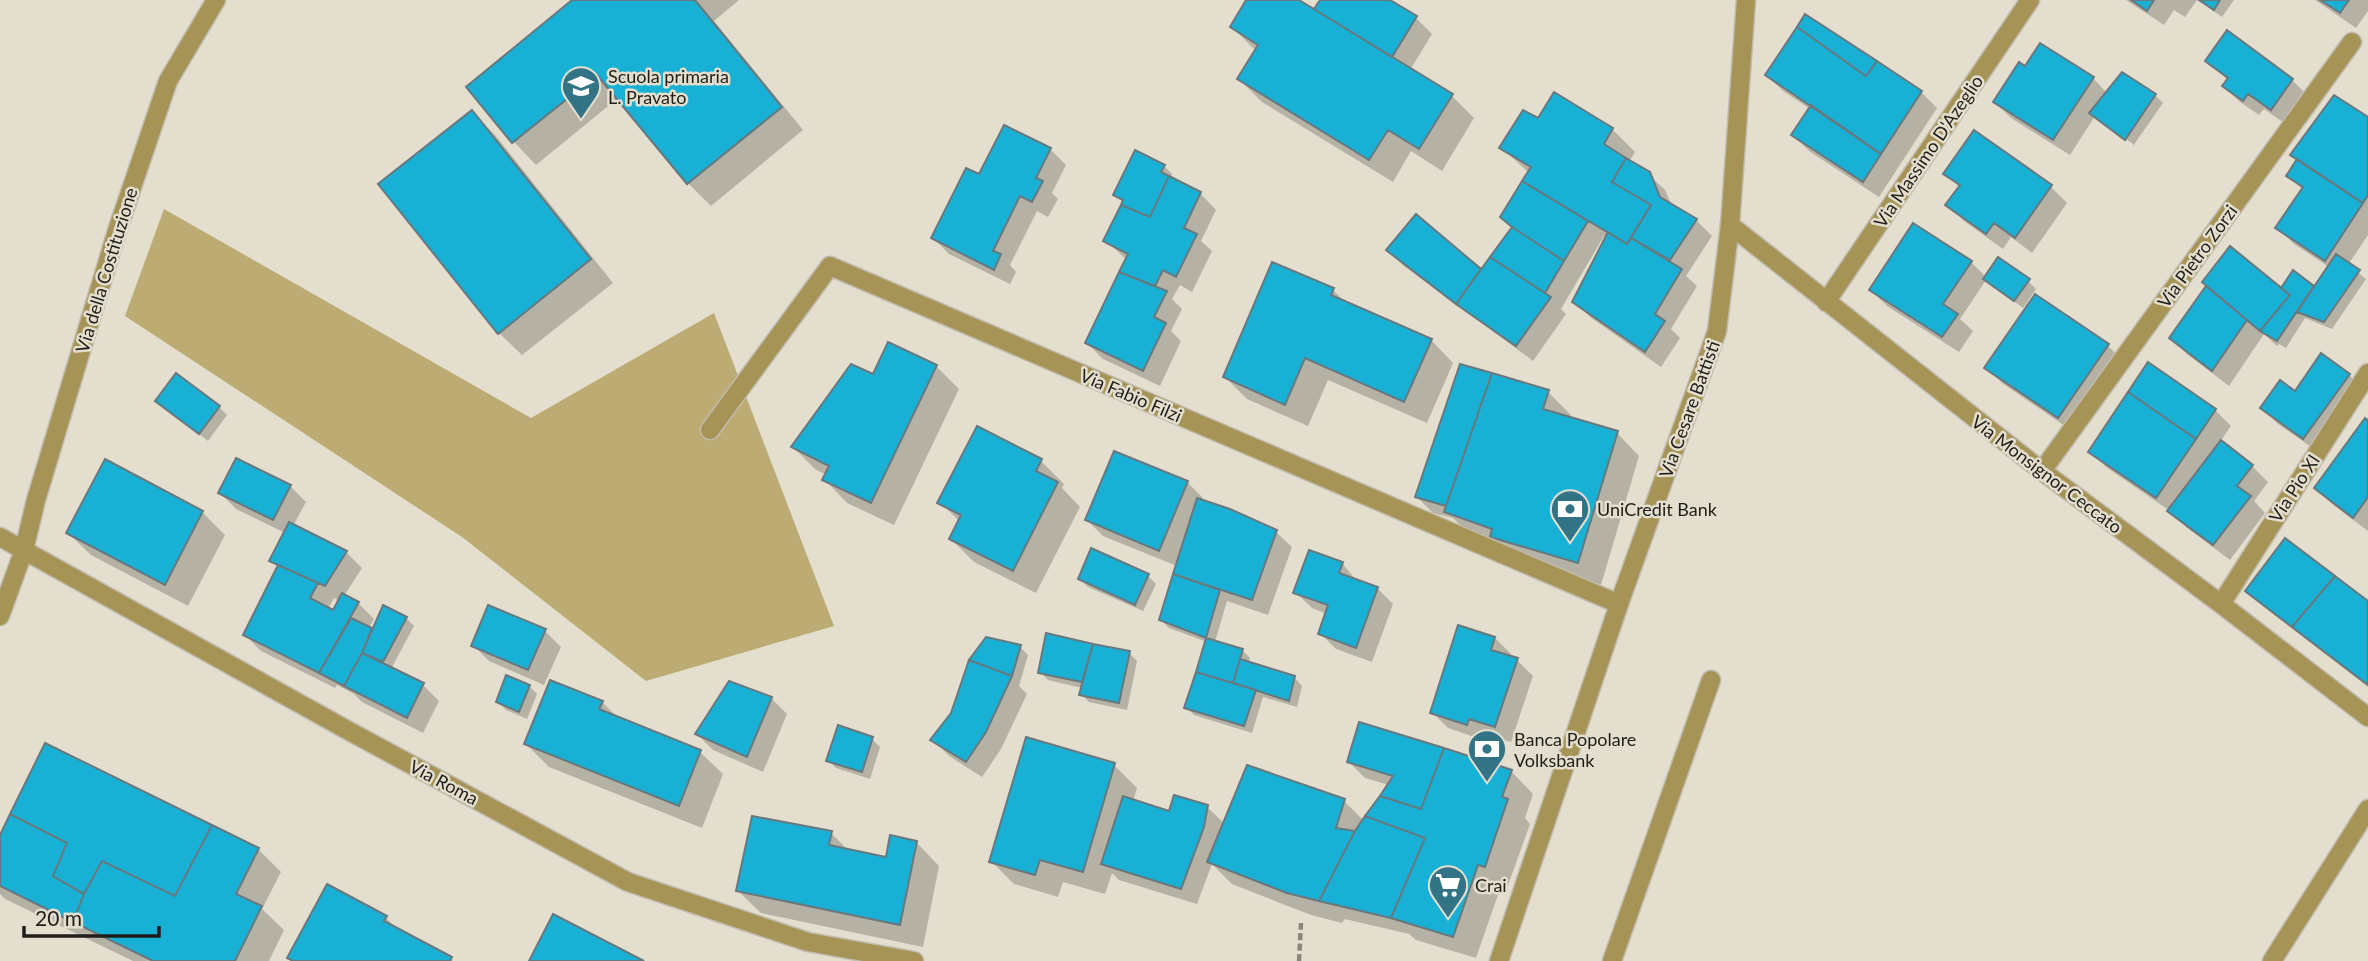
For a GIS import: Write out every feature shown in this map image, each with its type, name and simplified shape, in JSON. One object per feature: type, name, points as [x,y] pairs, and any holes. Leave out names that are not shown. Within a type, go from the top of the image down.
[{"type":"street","name":"Via della Costituzione","points":[[0,616],[24,550],[36,499],[117,231],[168,81],[216,0]]},
{"type":"street","name":"Via Cesare Battisti","points":[[1499,961],[1619,604],[1717,331],[1730,225],[1746,0]]},
{"type":"street","name":"Via Massimo D'Azeglio","points":[[1826,302],[2030,0]]},
{"type":"street","name":"Via Pietro Zorzi","points":[[2042,471],[2352,42]]},
{"type":"street","name":"Via Monsignor Ceccato","points":[[1730,225],[2042,471],[2368,717]]},
{"type":"street","name":"Via Fabio Filzi","points":[[710,430],[830,266],[1619,604]]},
{"type":"street","name":"Via Pio XI","points":[[2221,604],[2368,373]]},
{"type":"street","name":"Via Roma","points":[[0,537],[361,738],[628,882],[808,942],[914,961]]},
{"type":"street","points":[[1612,961],[1711,681]]},
{"type":"street","points":[[2272,961],[2368,809]]},
{"type":"path","points":[[1299,961],[1301,923]]},
{"type":"shaded area","points":[[164,209],[531,418],[714,313],[834,626],[646,681],[462,537],[125,316]]},
{"type":"building","points":[[572,0],[695,0],[782,107],[687,184],[597,75],[512,143],[466,87]]},
{"type":"building","points":[[1246,0],[1299,0],[1453,94],[1419,149],[1388,130],[1369,160],[1237,79],[1258,45],[1230,27]]},
{"type":"building","points":[[1320,0],[1390,0],[1417,16],[1392,57],[1314,9]]},
{"type":"building","points":[[2131,0],[2154,0],[2147,11]]},
{"type":"building","points":[[2199,0],[2220,0],[2214,10]]},
{"type":"building","points":[[2320,0],[2349,0],[2340,13]]},
{"type":"building","points":[[1805,14],[1877,61],[1866,76],[1797,27]]},
{"type":"building","points":[[1797,27],[1866,76],[1877,61],[1922,91],[1881,154],[1765,75]]},
{"type":"building","points":[[2227,30],[2293,79],[2271,110],[2248,94],[2243,101],[2222,86],[2228,78],[2205,61]]},
{"type":"building","points":[[2040,43],[2094,77],[2053,140],[1993,102],[2019,62],[2025,66]]},
{"type":"building","points":[[2122,72],[2156,94],[2125,140],[2089,113]]},
{"type":"building","points":[[1554,92],[1613,128],[1604,144],[1626,158],[1612,182],[1651,205],[1627,244],[1522,181],[1531,167],[1499,148],[1523,110],[1538,118]]},
{"type":"building","points":[[2334,95],[2368,117],[2368,195],[2363,203],[2290,155]]},
{"type":"building","points":[[1811,105],[1881,154],[1863,182],[1791,135]]},
{"type":"building","points":[[472,110],[591,259],[498,334],[378,184]]},
{"type":"building","points":[[1004,125],[1051,148],[1036,178],[1043,181],[1032,202],[1020,196],[993,251],[1001,254],[994,270],[931,238],[966,168],[979,174]]},
{"type":"building","points":[[1974,130],[2052,185],[2015,238],[1994,223],[1986,234],[1945,205],[1960,185],[1943,174]]},
{"type":"building","points":[[1135,150],[1165,165],[1161,172],[1169,176],[1150,217],[1121,205],[1123,200],[1113,195]]},
{"type":"building","points":[[1626,158],[1650,172],[1660,197],[1697,219],[1670,260],[1631,238],[1651,205],[1612,182]]},
{"type":"building","points":[[2297,159],[2363,203],[2325,261],[2275,228],[2303,187],[2286,176]]},
{"type":"building","points":[[1169,176],[1201,192],[1184,228],[1197,234],[1176,277],[1163,270],[1155,286],[1119,272],[1128,254],[1103,241],[1121,205],[1150,217]]},
{"type":"building","points":[[1522,181],[1588,221],[1564,261],[1500,217]]},
{"type":"building","points":[[1416,214],[1481,269],[1456,304],[1386,250]]},
{"type":"building","points":[[1913,223],[1972,261],[1943,304],[1958,314],[1942,337],[1869,290]]},
{"type":"building","points":[[1512,227],[1564,261],[1545,293],[1490,257]]},
{"type":"building","points":[[1608,232],[1627,244],[1631,238],[1682,269],[1655,314],[1665,321],[1645,352],[1572,302]]},
{"type":"building","points":[[2230,246],[2290,295],[2260,331],[2202,282]]},
{"type":"building","points":[[2336,254],[2360,270],[2324,322],[2297,312]]},
{"type":"building","points":[[1490,257],[1551,297],[1516,346],[1456,304]]},
{"type":"building","points":[[1998,257],[2030,279],[2014,301],[1983,279]]},
{"type":"building","points":[[1272,262],[1334,288],[1331,295],[1432,339],[1404,402],[1305,358],[1285,405],[1223,377]]},
{"type":"building","points":[[2293,270],[2314,286],[2277,341],[2260,331],[2290,295],[2281,288]]},
{"type":"building","points":[[1119,272],[1167,291],[1154,317],[1166,323],[1143,371],[1085,343]]},
{"type":"building","points":[[2206,286],[2247,320],[2212,371],[2169,338]]},
{"type":"building","points":[[2035,294],[2109,344],[2058,418],[1984,368]]},
{"type":"building","points":[[888,342],[937,365],[871,503],[822,480],[829,466],[791,447],[851,364],[873,374]]},
{"type":"building","points":[[2321,353],[2350,374],[2303,439],[2260,408],[2280,380],[2295,391]]},
{"type":"building","points":[[2148,362],[2216,409],[2196,439],[2128,392]]},
{"type":"building","points":[[1460,364],[1492,373],[1446,506],[1415,497]]},
{"type":"building","points":[[176,373],[220,406],[199,434],[155,401]]},
{"type":"building","points":[[1492,373],[1549,390],[1543,409],[1618,431],[1578,563],[1490,537],[1492,529],[1444,512]]},
{"type":"building","points":[[2128,392],[2196,439],[2156,498],[2088,452]]},
{"type":"building","points":[[2365,418],[2368,421],[2368,497],[2353,518],[2314,488]]},
{"type":"building","points":[[977,426],[1042,459],[1036,471],[1058,482],[1013,571],[949,539],[961,515],[937,503]]},
{"type":"building","points":[[2221,440],[2253,465],[2237,486],[2251,496],[2213,545],[2167,511]]},
{"type":"building","points":[[1114,451],[1188,481],[1159,551],[1085,520]]},
{"type":"building","points":[[236,458],[291,485],[273,520],[218,493]]},
{"type":"building","points":[[105,459],[203,511],[165,585],[66,533]]},
{"type":"building","points":[[1197,498],[1277,530],[1252,600],[1173,574]]},
{"type":"building","points":[[289,522],[347,551],[325,586],[269,561]]},
{"type":"building","points":[[2285,538],[2335,576],[2292,627],[2245,591]]},
{"type":"building","points":[[1091,548],[1149,574],[1135,605],[1078,579]]},
{"type":"building","points":[[1309,550],[1343,562],[1339,573],[1378,587],[1356,648],[1318,634],[1328,605],[1293,593]]},
{"type":"building","points":[[278,565],[318,583],[310,598],[333,610],[342,593],[359,602],[319,673],[243,635]]},
{"type":"building","points":[[1173,574],[1220,590],[1206,638],[1159,620]]},
{"type":"building","points":[[2335,576],[2368,601],[2368,685],[2292,627]]},
{"type":"building","points":[[383,605],[407,617],[383,662],[362,653]]},
{"type":"building","points":[[488,605],[546,629],[528,670],[471,646]]},
{"type":"building","points":[[351,618],[372,628],[344,686],[319,673]]},
{"type":"building","points":[[1458,625],[1495,637],[1491,650],[1518,658],[1495,727],[1469,719],[1467,725],[1430,713]]},
{"type":"building","points":[[1046,633],[1093,644],[1082,682],[1038,673]]},
{"type":"building","points":[[986,637],[1021,645],[1012,676],[969,660]]},
{"type":"building","points":[[1206,638],[1243,649],[1233,683],[1196,672]]},
{"type":"building","points":[[1093,644],[1130,651],[1119,703],[1079,695]]},
{"type":"building","points":[[362,653],[424,683],[407,718],[344,686]]},
{"type":"building","points":[[1240,659],[1295,676],[1289,701],[1233,683]]},
{"type":"building","points":[[969,660],[1012,676],[986,732],[966,762],[930,740],[951,713]]},
{"type":"building","points":[[1196,672],[1256,690],[1244,726],[1184,708]]},
{"type":"building","points":[[506,675],[530,685],[519,712],[496,702]]},
{"type":"building","points":[[550,680],[603,701],[599,709],[701,750],[679,806],[524,744]]},
{"type":"building","points":[[729,681],[772,697],[747,757],[695,734]]},
{"type":"building","points":[[1359,722],[1444,748],[1421,809],[1380,796],[1393,776],[1347,762]]},
{"type":"building","points":[[838,725],[873,737],[862,772],[826,761]]},
{"type":"building","points":[[1026,737],[1115,763],[1083,872],[1040,860],[1035,875],[989,862]]},
{"type":"building","points":[[45,743],[212,825],[175,896],[102,861],[84,894],[53,876],[67,843],[10,814]]},
{"type":"building","points":[[1444,748],[1512,770],[1502,797],[1508,799],[1485,867],[1478,865],[1453,937],[1391,918],[1425,838],[1365,816],[1380,796],[1421,809]]},
{"type":"building","points":[[1247,765],[1345,799],[1336,828],[1355,831],[1319,901],[1287,893],[1207,862]]},
{"type":"building","points":[[1174,795],[1208,805],[1204,827],[1181,889],[1101,864],[1123,796],[1169,811]]},
{"type":"building","points":[[10,814],[67,843],[53,876],[84,894],[73,922],[0,886],[0,835]]},
{"type":"building","points":[[752,816],[832,831],[829,845],[886,857],[890,835],[917,841],[900,925],[736,891]]},
{"type":"building","points":[[1365,816],[1425,838],[1391,918],[1319,901]]},
{"type":"building","points":[[212,825],[259,848],[236,894],[262,906],[235,961],[153,961],[73,922],[102,861],[175,896]]},
{"type":"building","points":[[327,884],[387,916],[384,921],[452,957],[450,961],[293,961],[287,958]]},
{"type":"building","points":[[553,914],[644,961],[529,961]]},
{"type":"place","name":"Scuola primaria L. Pravato","points":[[581,120]]},
{"type":"place","name":"UniCredit Bank","points":[[1570,543]]},
{"type":"place","name":"Banca Popolare Volksbank","points":[[1487,783]]},
{"type":"place","name":"Crai","points":[[1448,919]]}]
